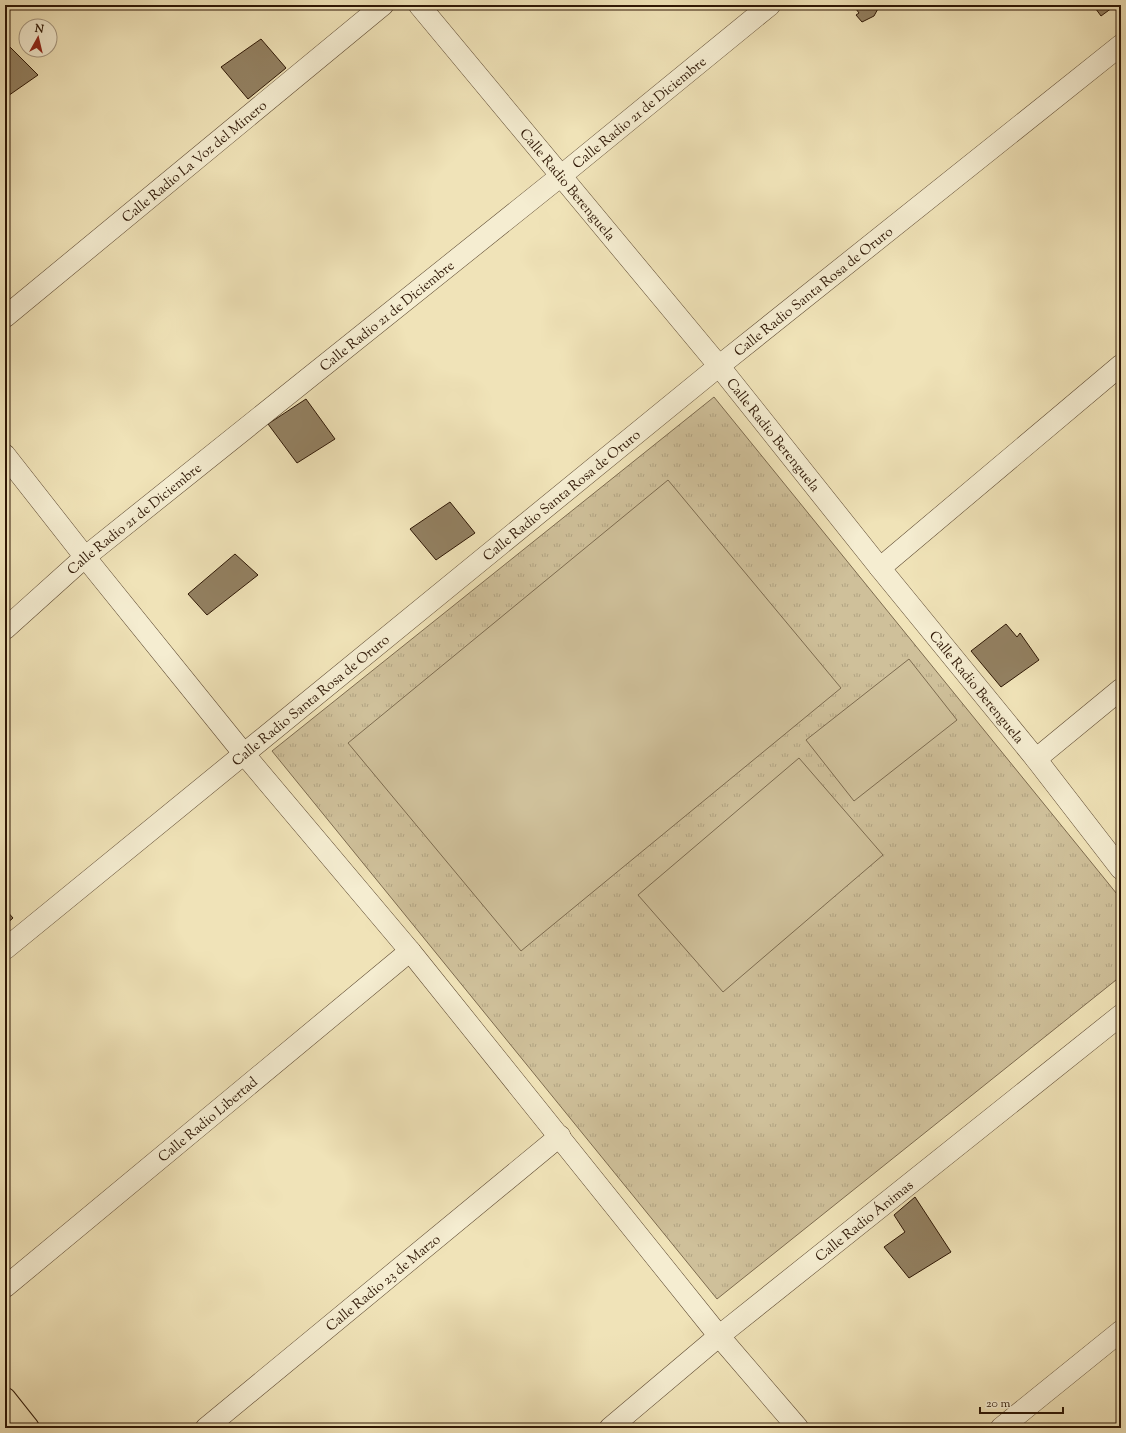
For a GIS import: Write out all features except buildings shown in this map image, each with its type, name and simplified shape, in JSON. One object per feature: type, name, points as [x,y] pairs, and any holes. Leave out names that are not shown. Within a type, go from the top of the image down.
[{"type":"main road","points":[[5,1399],[28,1428]]},
{"type":"street","name":"Calle Radio La Voz del Minero","points":[[5,317],[383,5]]},
{"type":"street","name":"Calle Radio Berenguela","points":[[419,5],[562,175],[719,366],[880,568],[1036,759],[1121,870]]},
{"type":"street","name":"Calle Radio 21 de Diciembre","points":[[5,629],[85,557],[562,175],[770,5]]},
{"type":"street","name":"Calle Radio Santa Rosa de Oruro","points":[[5,949],[719,366],[1121,45]]},
{"type":"street","points":[[880,568],[1121,365]]},
{"type":"street","points":[[5,455],[244,754],[410,951],[719,1336],[798,1428]]},
{"type":"street","points":[[1036,759],[1121,689]]},
{"type":"street","name":"Calle Radio Libertad","points":[[5,1287],[410,951]]},
{"type":"street","name":"Calle Radio Ánimas","points":[[610,1428],[719,1336],[1121,1015]]},
{"type":"street","name":"Calle Radio 23 de Marzo","points":[[206,1428],[560,1136]]},
{"type":"street","points":[[1001,1428],[1121,1331]]},
{"type":"green space","points":[[714,397],[1121,899],[1121,976],[717,1299],[272,751]]},
{"type":"green space","points":[[668,480],[841,688],[521,951],[348,743]]},
{"type":"green space","points":[[909,659],[957,720],[854,801],[806,740]]},
{"type":"green space","points":[[799,758],[883,855],[723,992],[638,895]]}]
